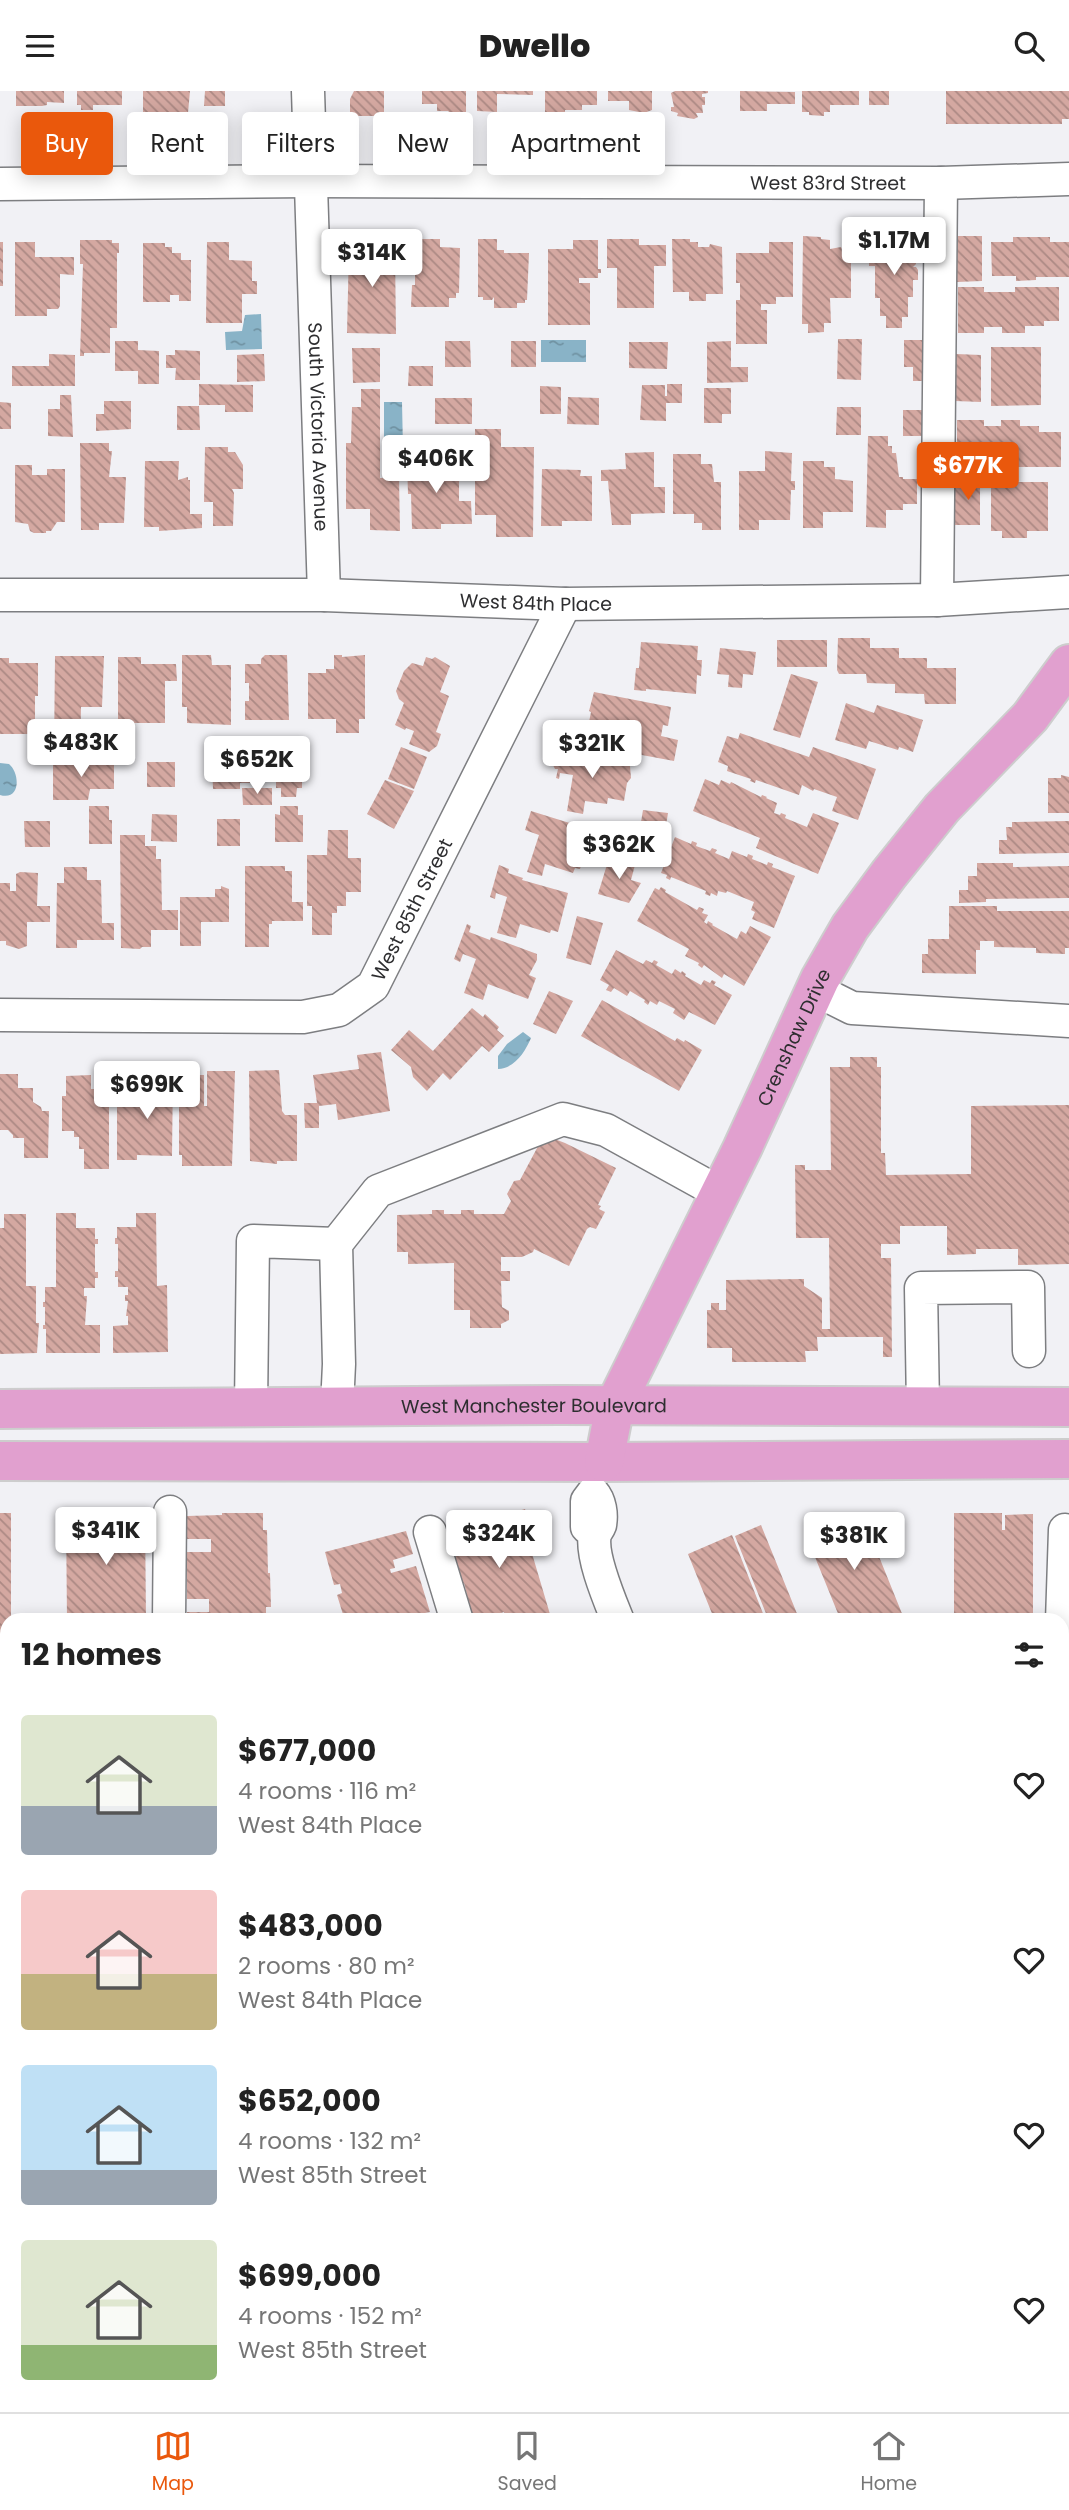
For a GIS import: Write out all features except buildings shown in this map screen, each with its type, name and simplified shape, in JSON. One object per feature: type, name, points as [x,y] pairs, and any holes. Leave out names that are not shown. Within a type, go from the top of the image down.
[{"type":"main road","name":"Crenshaw Drive","points":[[598,1478],[615,1405],[816,990],[850,927],[888,874],[942,808],[1030,717],[1069,664]]},
{"type":"main road","name":"West Manchester Boulevard","points":[[0,1409],[615,1405],[1069,1408]]},
{"type":"main road","points":[[0,1461],[598,1478],[1069,1459]]},
{"type":"street","name":"South Victoria Avenue","points":[[308,91],[324,595]]},
{"type":"street","name":"West 83rd Street","points":[[0,184],[309,181],[941,183],[1069,179]]},
{"type":"street","points":[[937,600],[941,183]]},
{"type":"street","name":"West 84th Place","points":[[0,595],[324,595],[565,604],[937,600],[1069,592]]},
{"type":"street","name":"West 85th Street","points":[[0,1015],[303,1017],[339,1010],[373,986],[565,604]]},
{"type":"street","points":[[816,990],[852,1008],[1069,1021]]},
{"type":"street","points":[[337,1406],[339,1364],[336,1244],[378,1191],[563,1119],[606,1131],[720,1193]]},
{"type":"street","points":[[251,1407],[253,1241],[336,1244]]},
{"type":"street","points":[[923,1407],[921,1288],[1028,1287],[1029,1352]]},
{"type":"street","points":[[598,1478],[600,1526],[595,1534],[601,1577],[615,1613]]},
{"type":"street","points":[[169,1613],[170,1513]]},
{"type":"street","points":[[1062,1613],[1065,1530]]},
{"type":"street","points":[[430,1532],[455,1613]]},
{"type":"water","points":[[261,314],[262,349],[226,350],[225,332],[242,331],[245,315]]},
{"type":"water","points":[[541,340],[586,340],[586,362],[541,362]]},
{"type":"water","points":[[384,402],[402,402],[403,449],[384,449]]},
{"type":"water","points":[[0,763],[9,764],[17,779],[15,790],[7,796],[0,795]]},
{"type":"water","points":[[523,1032],[531,1038],[522,1054],[509,1066],[498,1069],[498,1056],[507,1044]]}]
